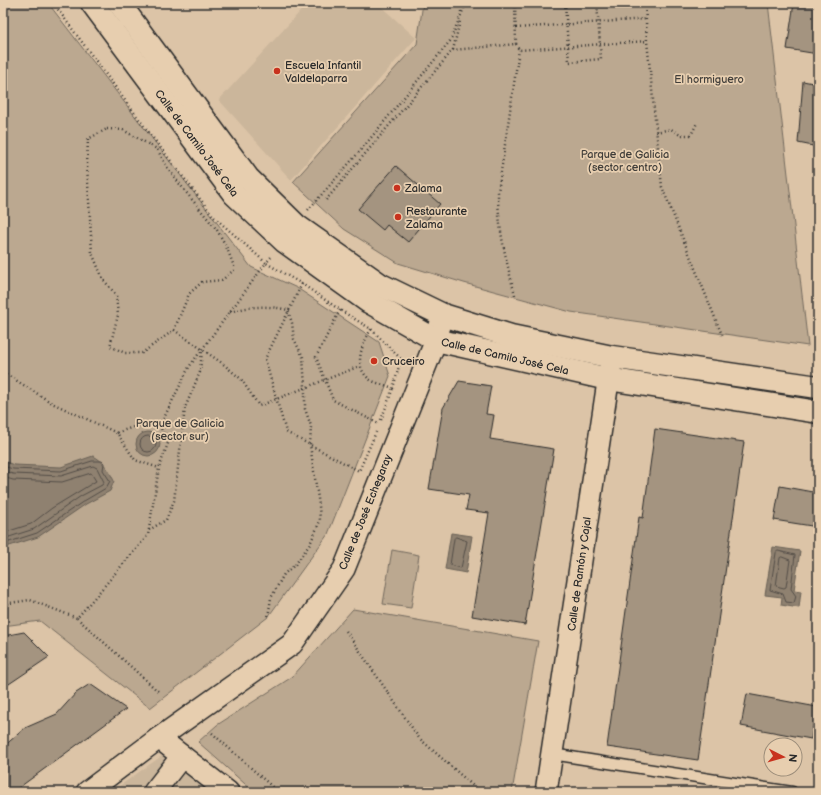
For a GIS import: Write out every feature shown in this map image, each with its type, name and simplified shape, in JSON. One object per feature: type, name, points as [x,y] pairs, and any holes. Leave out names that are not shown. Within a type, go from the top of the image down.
[{"type":"street","name":"Calle de Camilo José Cela","points":[[92,3],[234,194],[290,233],[380,285],[443,315],[511,336],[612,357],[818,387]]},
{"type":"street","name":"Calle de Camilo José Cela","points":[[118,3],[290,233],[369,302],[436,340],[608,379],[818,412]]},
{"type":"street","name":"Calle de José Echegaray","points":[[87,792],[159,738],[292,644],[344,569],[436,340],[443,315]]},
{"type":"street","name":"Calle de Ramón y Cajal","points":[[546,792],[612,357]]},
{"type":"street","points":[[159,738],[228,792]]},
{"type":"street","points":[[154,792],[182,756]]},
{"type":"lane","points":[[552,754],[792,792]]},
{"type":"path","points":[[53,3],[150,134],[214,217],[266,263],[302,284],[371,329],[402,359],[424,368]]},
{"type":"path","points":[[326,200],[453,50],[462,3]]},
{"type":"path","points":[[160,426],[189,367],[202,349],[307,211],[425,74],[450,41],[466,3]]},
{"type":"path","points":[[515,3],[516,44],[519,50],[498,192],[498,212],[501,241],[515,295]]},
{"type":"path","points":[[565,3],[569,62],[601,59],[596,3]]},
{"type":"path","points":[[645,3],[647,41],[662,187],[722,336]]},
{"type":"path","points":[[516,28],[646,18]]},
{"type":"path","points":[[519,50],[647,41]]},
{"type":"path","points":[[453,50],[516,44]]},
{"type":"path","points":[[656,132],[671,129],[680,135],[691,135],[697,123]]},
{"type":"path","points":[[107,129],[123,130],[157,149],[167,167],[217,230],[226,246],[235,269],[222,280],[202,282],[189,294],[174,330],[142,353],[125,353],[110,346],[118,315],[116,295],[103,279],[92,253],[87,165],[88,139],[107,129]]},
{"type":"path","points":[[302,284],[265,359],[286,432],[359,471],[393,388],[402,359]]},
{"type":"path","points":[[229,313],[245,308],[271,306],[288,310]]},
{"type":"path","points":[[268,617],[271,598],[281,580],[310,544],[320,521],[310,445],[311,426],[305,409],[306,387],[303,358],[294,339],[292,323],[288,310]]},
{"type":"path","points":[[340,310],[316,358],[334,400],[379,424]]},
{"type":"path","points":[[371,329],[361,349],[360,366],[369,379],[393,388]]},
{"type":"path","points":[[174,330],[242,379],[258,406],[360,366]]},
{"type":"path","points":[[149,530],[166,520],[174,501],[186,408],[200,372],[202,349]]},
{"type":"path","points":[[3,372],[52,403],[117,433],[135,460],[159,468]]},
{"type":"path","points":[[117,433],[133,426],[149,424],[160,426]]},
{"type":"path","points":[[77,618],[148,536],[159,468],[168,443],[160,426]]},
{"type":"path","points":[[3,604],[30,600],[77,618],[160,692]]},
{"type":"path","points":[[346,631],[419,738],[480,792]]},
{"type":"path","points":[[212,733],[278,792]]},
{"type":"shaded area","points":[[308,3],[377,3],[416,38],[291,180],[219,100]]},
{"type":"shaded area","points":[[180,743],[239,792],[111,792]]},
{"type":"green space","name":"Parque de Galicia (sector sur)","points":[[3,3],[48,3],[251,267],[297,288],[379,342],[390,376],[328,534],[268,617],[150,708],[40,621],[3,626]]},
{"type":"green space","name":"Parque de Galicia (sector centro)","points":[[423,3],[768,3],[808,346],[571,312],[464,283],[398,263],[344,229],[293,182],[417,44]]},
{"type":"green space","points":[[392,550],[419,555],[411,608],[383,604]]},
{"type":"green space","points":[[353,609],[538,641],[512,792],[254,792],[198,742],[217,725],[292,677]]},
{"type":"water","points":[[148,432],[157,435],[160,444],[157,453],[148,456],[139,453],[136,444],[139,435]]},
{"type":"water","points":[[93,456],[103,463],[114,481],[110,491],[86,504],[38,537],[3,548],[3,461],[14,465],[61,467]]},
{"type":"water","points":[[451,533],[472,536],[466,573],[445,569]]},
{"type":"water","points":[[773,547],[800,551],[794,590],[801,591],[799,608],[781,605],[782,597],[765,595]]},
{"type":"building","points":[[794,3],[818,3],[818,54],[787,49]]},
{"type":"building","points":[[803,81],[818,84],[818,147],[798,143]]},
{"type":"building","name":"Restaurante Zalama","points":[[396,166],[440,204],[408,242],[387,225],[383,230],[358,209]]},
{"type":"building","points":[[459,381],[491,386],[486,414],[494,415],[490,439],[554,449],[525,625],[472,616],[489,513],[466,510],[469,495],[429,489],[443,408]]},
{"type":"building","points":[[655,429],[744,442],[698,760],[607,747],[639,517],[643,518]]},
{"type":"building","points":[[780,486],[818,493],[818,527],[774,520]]},
{"type":"building","points":[[24,632],[49,657],[3,688],[3,636]]},
{"type":"building","points":[[90,684],[126,709],[13,792],[3,792],[3,747],[25,728],[57,714],[76,693]]},
{"type":"building","points":[[747,694],[817,707],[811,739],[741,726]]},
{"type":"place","name":"Escuela Infantil Valdelaparra","points":[[277,71]]},
{"type":"place","name":"Zalama","points":[[397,188]]},
{"type":"place","name":"Restaurante Zalama","points":[[398,217]]},
{"type":"place","name":"Cruceiro","points":[[374,361]]},
{"type":"park label","name":"El hormiguero","points":[[709,79]]}]
